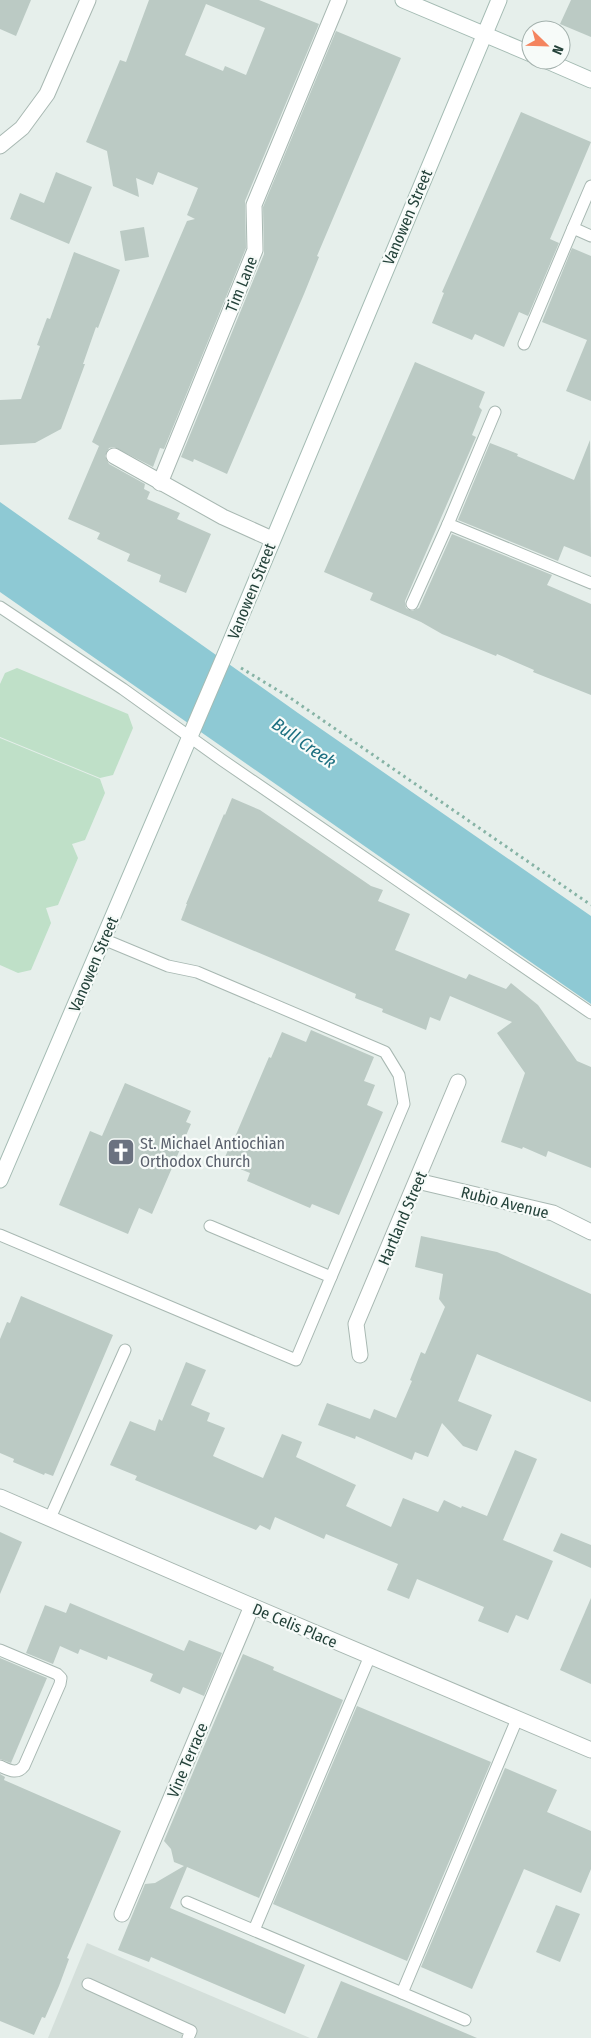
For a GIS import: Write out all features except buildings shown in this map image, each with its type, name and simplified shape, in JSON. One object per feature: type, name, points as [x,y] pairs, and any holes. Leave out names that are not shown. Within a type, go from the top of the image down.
[{"type":"street","points":[[0,146],[22,128],[47,94],[88,0]]},
{"type":"street","name":"Tim Lane","points":[[160,482],[255,250],[254,206],[339,0]]},
{"type":"street","points":[[403,0],[521,50]]},
{"type":"street","name":"Vanowen Street","points":[[0,1180],[224,657],[499,0]]},
{"type":"street","points":[[568,70],[591,80]]},
{"type":"street","points":[[114,456],[223,517],[272,539]]},
{"type":"street","name":"Hartland Street","points":[[360,1354],[356,1324],[458,1082]]},
{"type":"street","name":"Rubio Avenue","points":[[417,1181],[553,1213],[591,1232]]},
{"type":"street","name":"De Celis Place","points":[[0,1497],[591,1750]]},
{"type":"street","name":"Vine Terrace","points":[[122,1914],[252,1606]]},
{"type":"lane","points":[[524,344],[591,186]]},
{"type":"lane","points":[[573,228],[591,236]]},
{"type":"lane","points":[[412,604],[495,412]]},
{"type":"lane","points":[[448,524],[591,583]]},
{"type":"lane","points":[[0,607],[591,1014]]},
{"type":"lane","points":[[0,1235],[296,1360],[404,1104],[399,1075],[385,1052],[197,972],[168,966],[103,940]]},
{"type":"lane","points":[[210,1226],[331,1277]]},
{"type":"lane","points":[[50,1518],[125,1350]]},
{"type":"lane","points":[[0,1650],[58,1674],[61,1678],[24,1766],[21,1770],[13,1772],[0,1766]]},
{"type":"lane","points":[[254,1930],[370,1656]]},
{"type":"lane","points":[[402,1993],[517,1719]]},
{"type":"lane","points":[[187,1902],[464,2020]]},
{"type":"lane","points":[[88,1984],[191,2031],[188,2038]]},
{"type":"path","points":[[224,657],[289,697],[591,905]]},
{"type":"shaded area","points":[[87,1943],[310,2038],[48,2038]]},
{"type":"green space","points":[[17,668],[128,714],[133,728],[113,775],[100,778],[0,737],[0,684],[5,673]]},
{"type":"green space","points":[[0,738],[100,779],[105,793],[85,840],[72,844],[78,858],[58,905],[46,908],[51,923],[31,970],[18,973],[0,965]]},
{"type":"water","name":"Bull Creek","points":[[0,502],[298,713],[591,916],[591,1004],[0,592]]},
{"type":"place","name":"St. Michael Antiochian Orthodox Church","points":[[121,1152]]}]
